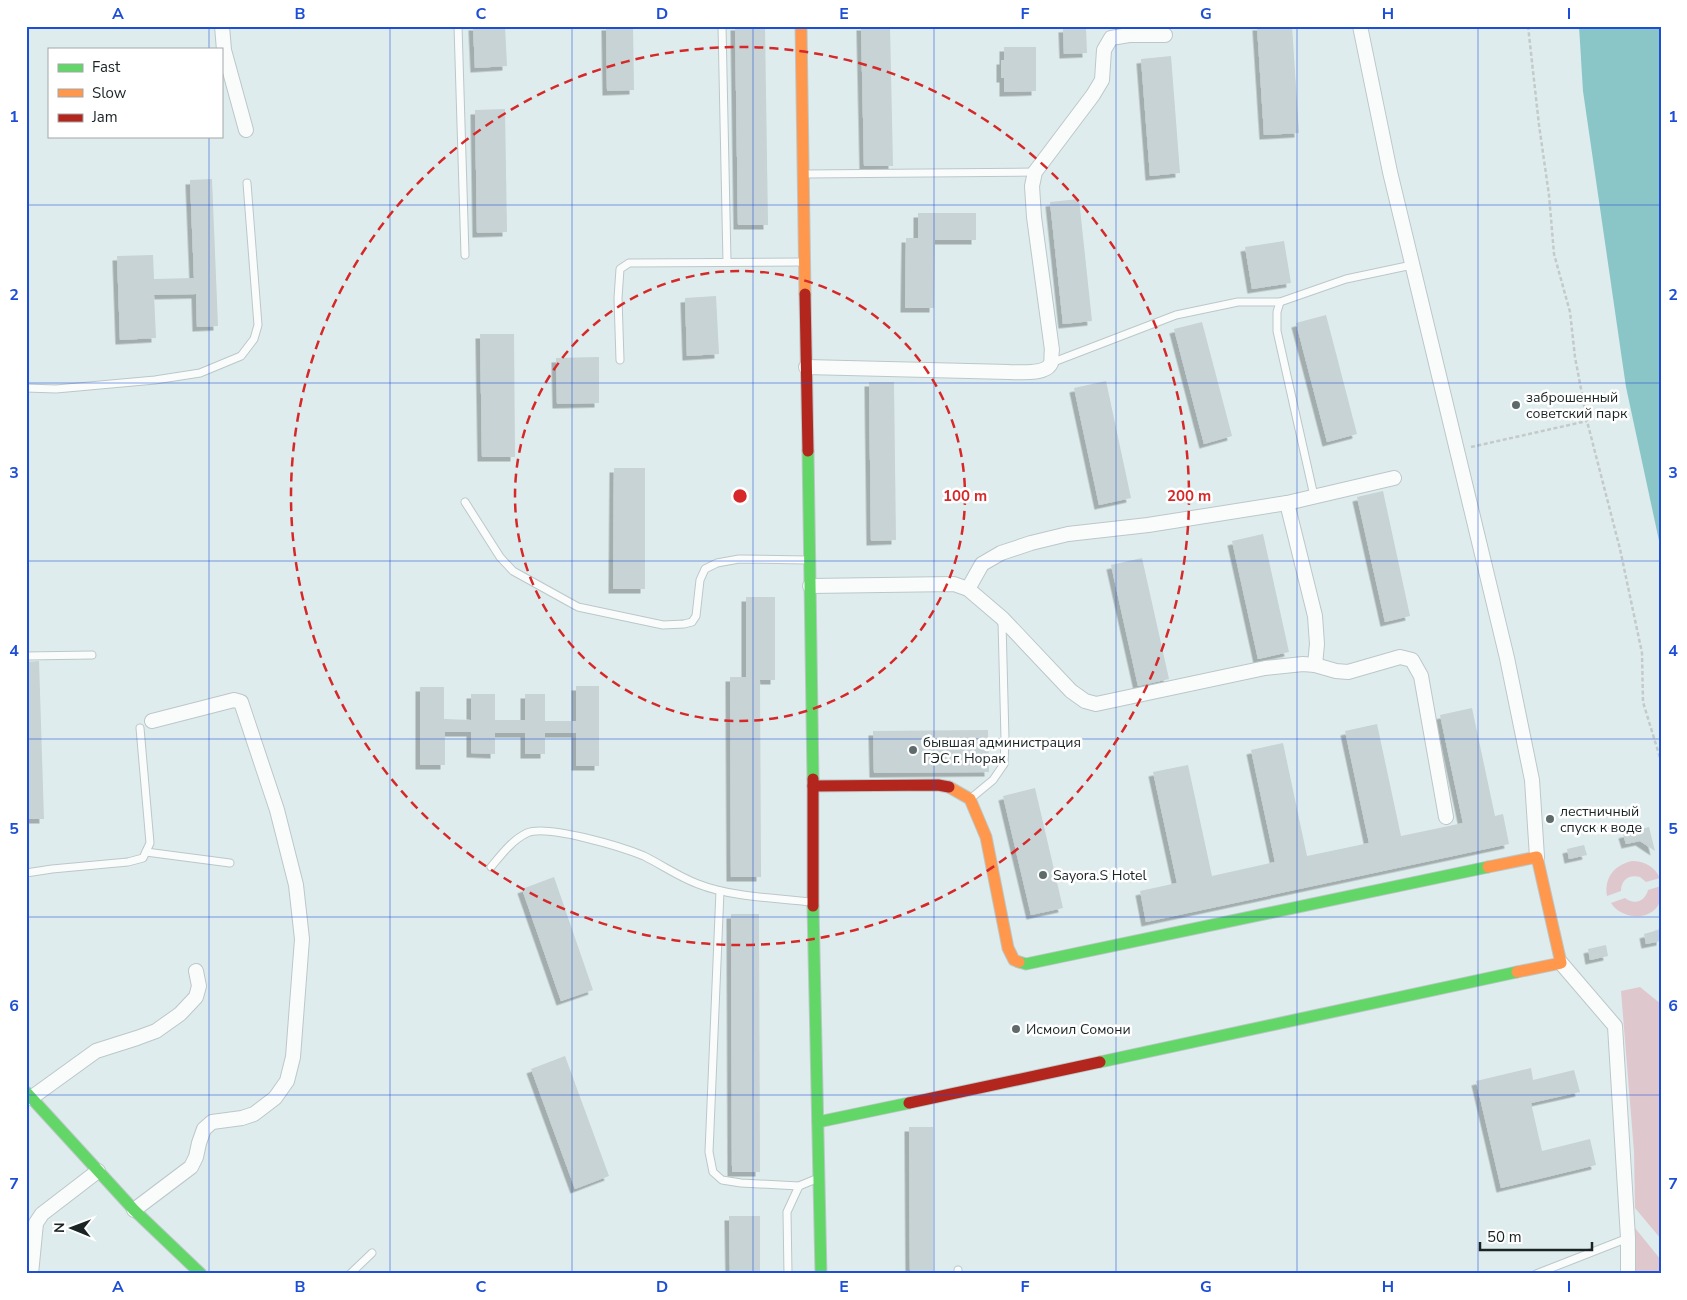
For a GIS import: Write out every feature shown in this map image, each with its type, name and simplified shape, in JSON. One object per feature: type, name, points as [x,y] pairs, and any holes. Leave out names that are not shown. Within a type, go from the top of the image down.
[{"type":"street","points":[[222,26],[224,65],[246,130]]},
{"type":"street","points":[[801,26],[810,560],[813,902],[821,1274]]},
{"type":"street","points":[[1360,26],[1390,172],[1507,658],[1532,780],[1537,857],[1561,963],[1615,1026],[1628,1238],[1628,1274]]},
{"type":"street","points":[[806,367],[1031,372],[1045,370],[1051,363],[1052,350],[1034,217],[1032,186],[1035,172],[1093,95],[1102,80],[1104,50],[1110,38],[1128,35],[1165,35]]},
{"type":"street","points":[[968,589],[982,564],[1001,553],[1031,543],[1068,534],[1148,525],[1287,503],[1394,478]]},
{"type":"street","points":[[1287,503],[1316,616],[1317,644],[1315,665]]},
{"type":"street","points":[[810,586],[954,584],[968,589],[1002,618],[1071,691],[1085,701],[1096,704],[1265,668],[1303,664],[1348,672],[1400,657],[1412,660],[1421,676],[1446,817]]},
{"type":"street","points":[[134,1210],[191,1167],[196,1158],[204,1128],[212,1122],[242,1118],[254,1114],[274,1098],[287,1081],[293,1057],[302,939],[296,885],[284,838],[241,702],[234,700],[152,721]]},
{"type":"street","points":[[813,786],[938,785],[952,788],[970,799],[986,837],[1008,948],[1014,960],[1026,964],[1537,857]]},
{"type":"street","points":[[818,1122],[1561,963]]},
{"type":"street","points":[[196,970],[199,986],[196,997],[180,1014],[156,1031],[96,1051],[29,1095],[134,1210],[201,1274]]},
{"type":"street","points":[[31,1274],[36,1223],[42,1214],[98,1171]]},
{"type":"lane","points":[[458,26],[465,255]]},
{"type":"lane","points":[[722,26],[727,262]]},
{"type":"lane","points":[[803,174],[1035,172]]},
{"type":"lane","points":[[26,388],[56,389],[155,380],[200,373],[241,356],[254,339],[258,325],[247,183]]},
{"type":"lane","points":[[620,360],[618,298],[620,269],[629,263],[805,262]]},
{"type":"lane","points":[[1051,363],[1176,315],[1238,302],[1280,302],[1346,280],[1412,265]]},
{"type":"lane","points":[[1280,302],[1277,312],[1277,331],[1314,496]]},
{"type":"lane","points":[[465,502],[500,557],[513,571],[578,607],[664,626],[692,622],[696,616],[700,580],[705,569],[717,563],[739,559],[810,560]]},
{"type":"lane","points":[[970,799],[993,780],[1004,764],[1006,739],[1002,618]]},
{"type":"lane","points":[[26,656],[92,655]]},
{"type":"lane","points":[[26,873],[128,862],[143,858],[150,842],[140,728]]},
{"type":"lane","points":[[491,867],[506,849],[526,833],[540,830],[583,837],[643,856],[697,884],[720,891],[813,902]]},
{"type":"lane","points":[[146,852],[230,863]]},
{"type":"lane","points":[[720,891],[709,1152],[713,1172],[722,1180],[741,1183],[799,1186],[819,1178]]},
{"type":"lane","points":[[788,1274],[787,1212],[799,1186]]},
{"type":"lane","points":[[1536,1274],[1628,1238]]},
{"type":"lane","points":[[350,1274],[372,1253]]},
{"type":"path","points":[[1528,26],[1538,125],[1549,195],[1554,254],[1570,312],[1575,356],[1587,421],[1620,549],[1642,653],[1644,702],[1661,761]]},
{"type":"path","points":[[1457,450],[1587,421]]},
{"type":"shaded area","points":[[1632,861],[1648,865],[1655,870],[1660,878],[1646,882],[1640,877],[1629,877],[1622,884],[1621,891],[1607,896],[1607,884],[1612,873],[1620,866]]},
{"type":"shaded area","points":[[1661,886],[1661,898],[1658,906],[1646,915],[1630,916],[1616,909],[1611,903],[1625,898],[1635,902],[1642,900],[1648,890]]},
{"type":"shaded area","points":[[1640,987],[1661,1004],[1661,1239],[1635,1208],[1634,1152],[1621,991]]},
{"type":"shaded area","points":[[1635,1228],[1661,1260],[1661,1274],[1635,1274]]},
{"type":"water","points":[[1579,26],[1661,26],[1661,550],[1626,387],[1583,91]]},
{"type":"building","points":[[473,26],[505,26],[507,66],[475,68]]},
{"type":"building","points":[[606,26],[633,26],[634,90],[607,91]]},
{"type":"building","points":[[735,26],[765,26],[768,225],[738,225]]},
{"type":"building","points":[[861,26],[890,26],[893,166],[864,166]]},
{"type":"building","points":[[1257,26],[1292,26],[1299,133],[1264,135]]},
{"type":"building","points":[[1086,27],[1087,53],[1064,54],[1063,28]]},
{"type":"building","points":[[1004,47],[1036,47],[1036,91],[1004,92],[1004,78],[1001,78],[1001,60],[1004,60]]},
{"type":"building","points":[[1171,56],[1180,173],[1150,176],[1141,59]]},
{"type":"building","points":[[505,109],[507,232],[477,233],[475,110]]},
{"type":"building","points":[[212,179],[218,326],[197,327],[196,294],[154,295],[156,338],[120,340],[117,256],[153,255],[154,279],[194,278],[190,180]]},
{"type":"building","points":[[1079,199],[1092,321],[1063,324],[1050,202]]},
{"type":"building","points":[[918,213],[976,213],[976,240],[935,240],[934,308],[905,308],[906,238],[918,238]]},
{"type":"building","points":[[1284,241],[1291,283],[1252,289],[1245,247]]},
{"type":"building","points":[[716,296],[719,354],[687,356],[685,298]]},
{"type":"building","points":[[1326,315],[1357,434],[1327,442],[1296,323]]},
{"type":"building","points":[[1202,322],[1232,436],[1204,444],[1174,329]]},
{"type":"building","points":[[480,334],[514,334],[515,457],[482,457]]},
{"type":"building","points":[[599,357],[599,403],[557,404],[556,358]]},
{"type":"building","points":[[1106,381],[1131,498],[1099,505],[1074,388]]},
{"type":"building","points":[[869,382],[894,382],[896,540],[871,541]]},
{"type":"building","points":[[614,468],[645,468],[645,589],[613,589]]},
{"type":"building","points":[[1383,491],[1410,616],[1385,622],[1357,497]]},
{"type":"building","points":[[1263,534],[1289,652],[1258,659],[1232,541]]},
{"type":"building","points":[[1142,558],[1169,679],[1138,686],[1111,565]]},
{"type":"building","points":[[746,597],[775,597],[775,680],[760,680],[761,877],[731,877],[730,677],[746,677]]},
{"type":"building","points":[[39,661],[44,819],[26,819],[26,662]]},
{"type":"building","points":[[576,686],[599,686],[599,766],[576,766],[576,733],[545,733],[545,754],[525,754],[525,733],[495,733],[495,754],[471,753],[471,732],[445,732],[445,765],[420,765],[420,687],[444,687],[444,719],[471,720],[471,694],[495,694],[495,720],[525,720],[525,694],[545,694],[545,721],[576,721]]},
{"type":"building","points":[[1472,708],[1495,816],[1503,814],[1509,844],[1146,922],[1140,891],[1177,883],[1153,772],[1188,765],[1212,876],[1275,862],[1251,750],[1283,743],[1307,856],[1369,843],[1345,731],[1377,724],[1401,836],[1463,823],[1440,715]]},
{"type":"building","points":[[988,730],[989,772],[874,773],[873,731]]},
{"type":"building","points":[[1035,788],[1063,908],[1031,915],[1003,796]]},
{"type":"building","points":[[1649,827],[1655,851],[1640,841],[1626,844],[1623,834]]},
{"type":"building","points":[[1584,845],[1587,855],[1569,859],[1567,849]]},
{"type":"building","points":[[554,877],[593,990],[561,1001],[522,889]]},
{"type":"building","points":[[731,914],[759,914],[760,1172],[732,1172]]},
{"type":"building","points":[[1661,925],[1661,941],[1646,944],[1644,934],[1658,930]]},
{"type":"building","points":[[1606,945],[1608,956],[1590,960],[1588,949]]},
{"type":"building","points":[[565,1056],[609,1176],[575,1189],[531,1069]]},
{"type":"building","points":[[1531,1068],[1533,1080],[1574,1070],[1580,1092],[1531,1103],[1542,1151],[1590,1139],[1596,1165],[1501,1188],[1476,1081]]},
{"type":"building","points":[[909,1127],[933,1127],[933,1274],[910,1274]]},
{"type":"building","points":[[729,1216],[760,1216],[760,1274],[730,1274]]},
{"type":"traffic: fast","points":[[808,451],[813,779]]},
{"type":"traffic: fast","points":[[1019,962],[1026,964],[1488,867]]},
{"type":"traffic: fast","points":[[813,906],[821,1274]]},
{"type":"traffic: fast","points":[[1100,1062],[1517,972]]},
{"type":"traffic: fast","points":[[26,1092],[134,1210],[201,1274]]},
{"type":"traffic: fast","points":[[818,1122],[909,1103]]},
{"type":"traffic: slow","points":[[801,26],[805,294]]},
{"type":"traffic: slow","points":[[949,787],[970,799],[986,837],[1008,948],[1014,960],[1019,962]]},
{"type":"traffic: slow","points":[[1488,867],[1537,857],[1561,963],[1517,972]]},
{"type":"traffic: jam","points":[[805,294],[808,451]]},
{"type":"traffic: jam","points":[[813,779],[813,906]]},
{"type":"traffic: jam","points":[[813,786],[938,785],[949,787]]},
{"type":"traffic: jam","points":[[909,1103],[1100,1062]]},
{"type":"place","name":"заброшенный советский парк","points":[[1516,405]]},
{"type":"place","name":"бывшая администрация ГЭС г. Норак","points":[[913,750]]},
{"type":"place","name":"лестничный спуск к воде","points":[[1550,819]]},
{"type":"place","name":"Sayora.S Hotel","points":[[1043,875]]},
{"type":"place","name":"Исмоил Сомони","points":[[1016,1029]]}]
